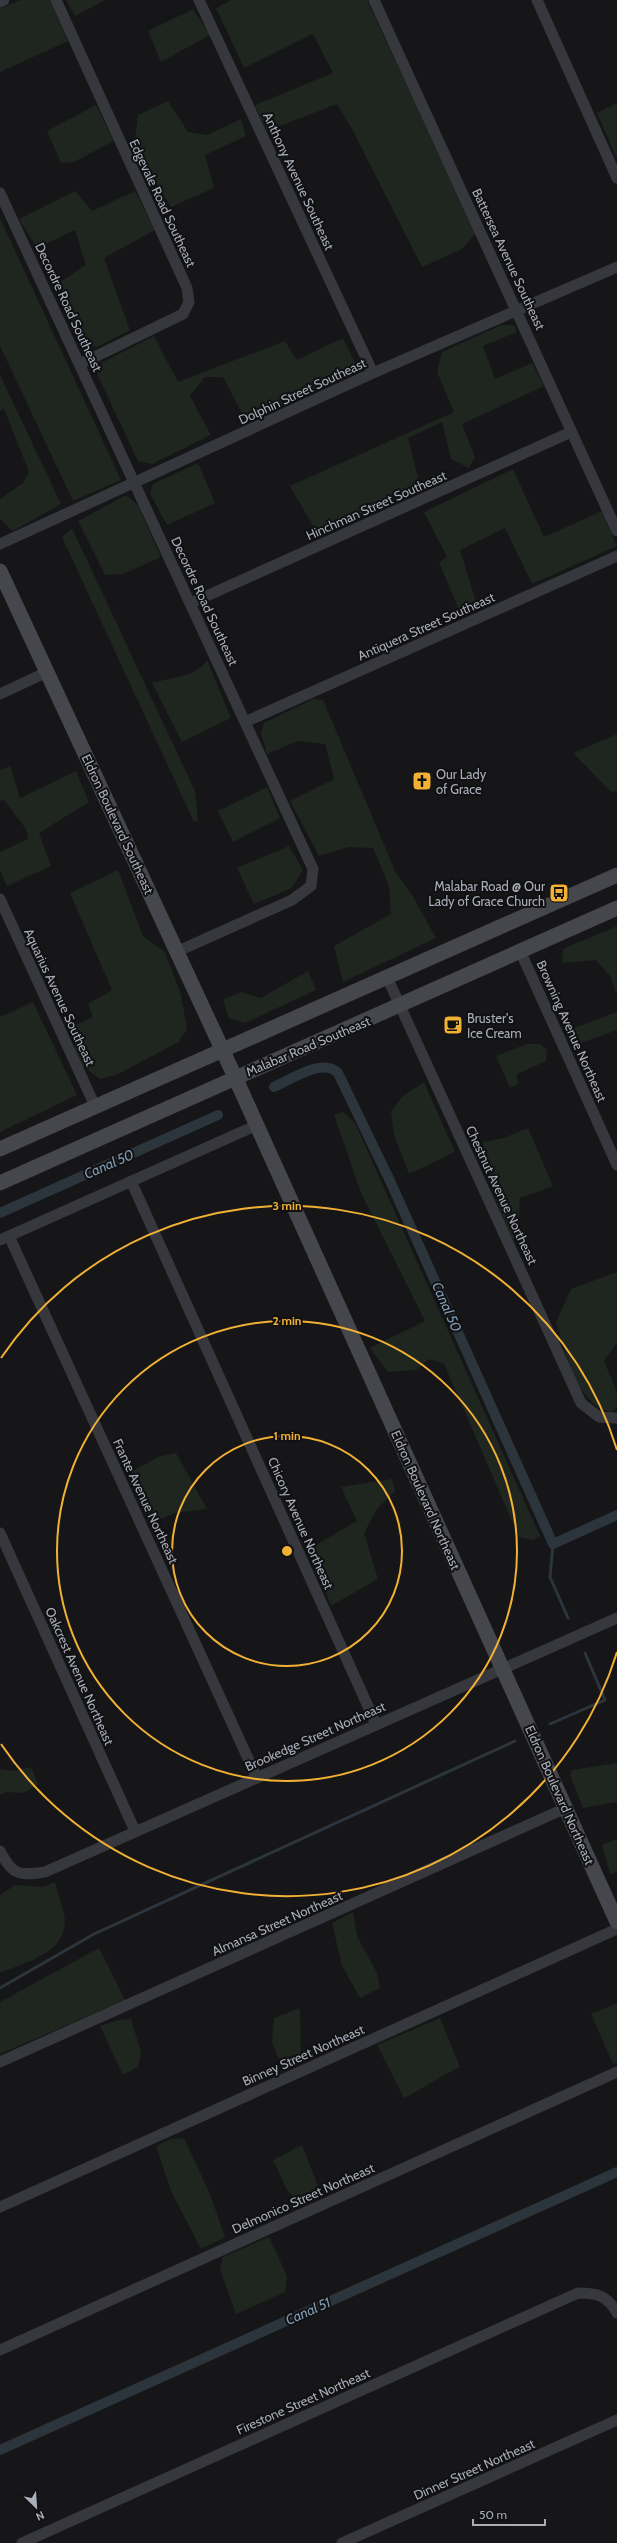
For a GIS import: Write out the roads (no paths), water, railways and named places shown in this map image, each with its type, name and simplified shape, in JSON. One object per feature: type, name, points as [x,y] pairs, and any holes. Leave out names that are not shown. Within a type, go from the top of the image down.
[{"type":"street","points":[[0,2],[4,0]]},
{"type":"street","name":"Edgevale Road Southeast","points":[[56,0],[187,288],[189,302],[183,314],[80,364]]},
{"type":"street","name":"Anthony Avenue Southeast","points":[[199,0],[374,373]]},
{"type":"street","name":"Battersea Avenue Southeast","points":[[374,0],[518,311],[571,432],[617,531]]},
{"type":"street","points":[[537,0],[617,178]]},
{"type":"street","name":"Decordre Road Southeast","points":[[0,193],[134,483],[247,721],[314,869],[311,886],[292,900],[176,952]]},
{"type":"street","name":"Dolphin Street Southeast","points":[[0,544],[374,373],[518,311],[617,266]]},
{"type":"street","name":"Hinchman Street Southeast","points":[[191,603],[571,432]]},
{"type":"street","name":"Antiquera Street Southeast","points":[[247,721],[617,556]]},
{"type":"street","name":"Eldron Boulevard Southeast","points":[[0,571],[235,1077]]},
{"type":"street","points":[[0,694],[47,672]]},
{"type":"street","points":[[0,1149],[617,875]]},
{"type":"street","name":"Aquarius Avenue Southeast","points":[[0,899],[95,1106]]},
{"type":"street","name":"Malabar Road Southeast","points":[[0,1183],[235,1077],[521,953],[617,908]]},
{"type":"street","name":"Browning Avenue Northeast","points":[[521,953],[617,1165]]},
{"type":"street","name":"Chestnut Avenue Northeast","points":[[387,977],[581,1403],[599,1417],[617,1418]]},
{"type":"street","name":"Eldron Boulevard Northeast","points":[[235,1077],[617,1922]]},
{"type":"street","points":[[5,1238],[257,1125]]},
{"type":"street","name":"Chicory Avenue Northeast","points":[[131,1181],[376,1724]]},
{"type":"street","name":"Frante Avenue Northeast","points":[[5,1238],[257,1778]]},
{"type":"street","name":"Oakcrest Avenue Northeast","points":[[0,1533],[135,1831]]},
{"type":"street","name":"Brookedge Street Northeast","points":[[0,1851],[8,1867],[23,1875],[45,1872],[617,1618]]},
{"type":"street","name":"Almansa Street Northeast","points":[[0,2062],[566,1808]]},
{"type":"street","name":"Binney Street Northeast","points":[[0,2206],[617,1929]]},
{"type":"street","name":"Delmonico Street Northeast","points":[[0,2350],[617,2072]]},
{"type":"street","name":"Firestone Street Northeast","points":[[22,2543],[578,2293],[598,2293],[606,2298],[617,2313]]},
{"type":"street","name":"Dinner Street Northeast","points":[[342,2543],[617,2420]]},
{"type":"waterway","name":"Canal 50","points":[[274,1087],[306,1071],[324,1067],[332,1069],[338,1073],[391,1183],[553,1544],[617,1515]]},
{"type":"waterway","name":"Canal 50","points":[[0,1213],[218,1115]]},
{"type":"waterway","points":[[553,1544],[550,1577],[568,1618]]},
{"type":"waterway","points":[[550,1724],[605,1700],[585,1653]]},
{"type":"waterway","points":[[0,1988],[94,1934],[515,1741]]},
{"type":"waterway","name":"Canal 51","points":[[0,2450],[617,2172]]},
{"type":"place","name":"Our Lady of Grace","points":[[422,781]]},
{"type":"place","name":"Malabar Road @ Our Lady of Grace Church","points":[[559,893]]},
{"type":"place","name":"Bruster's Ice Cream","points":[[453,1025]]}]
